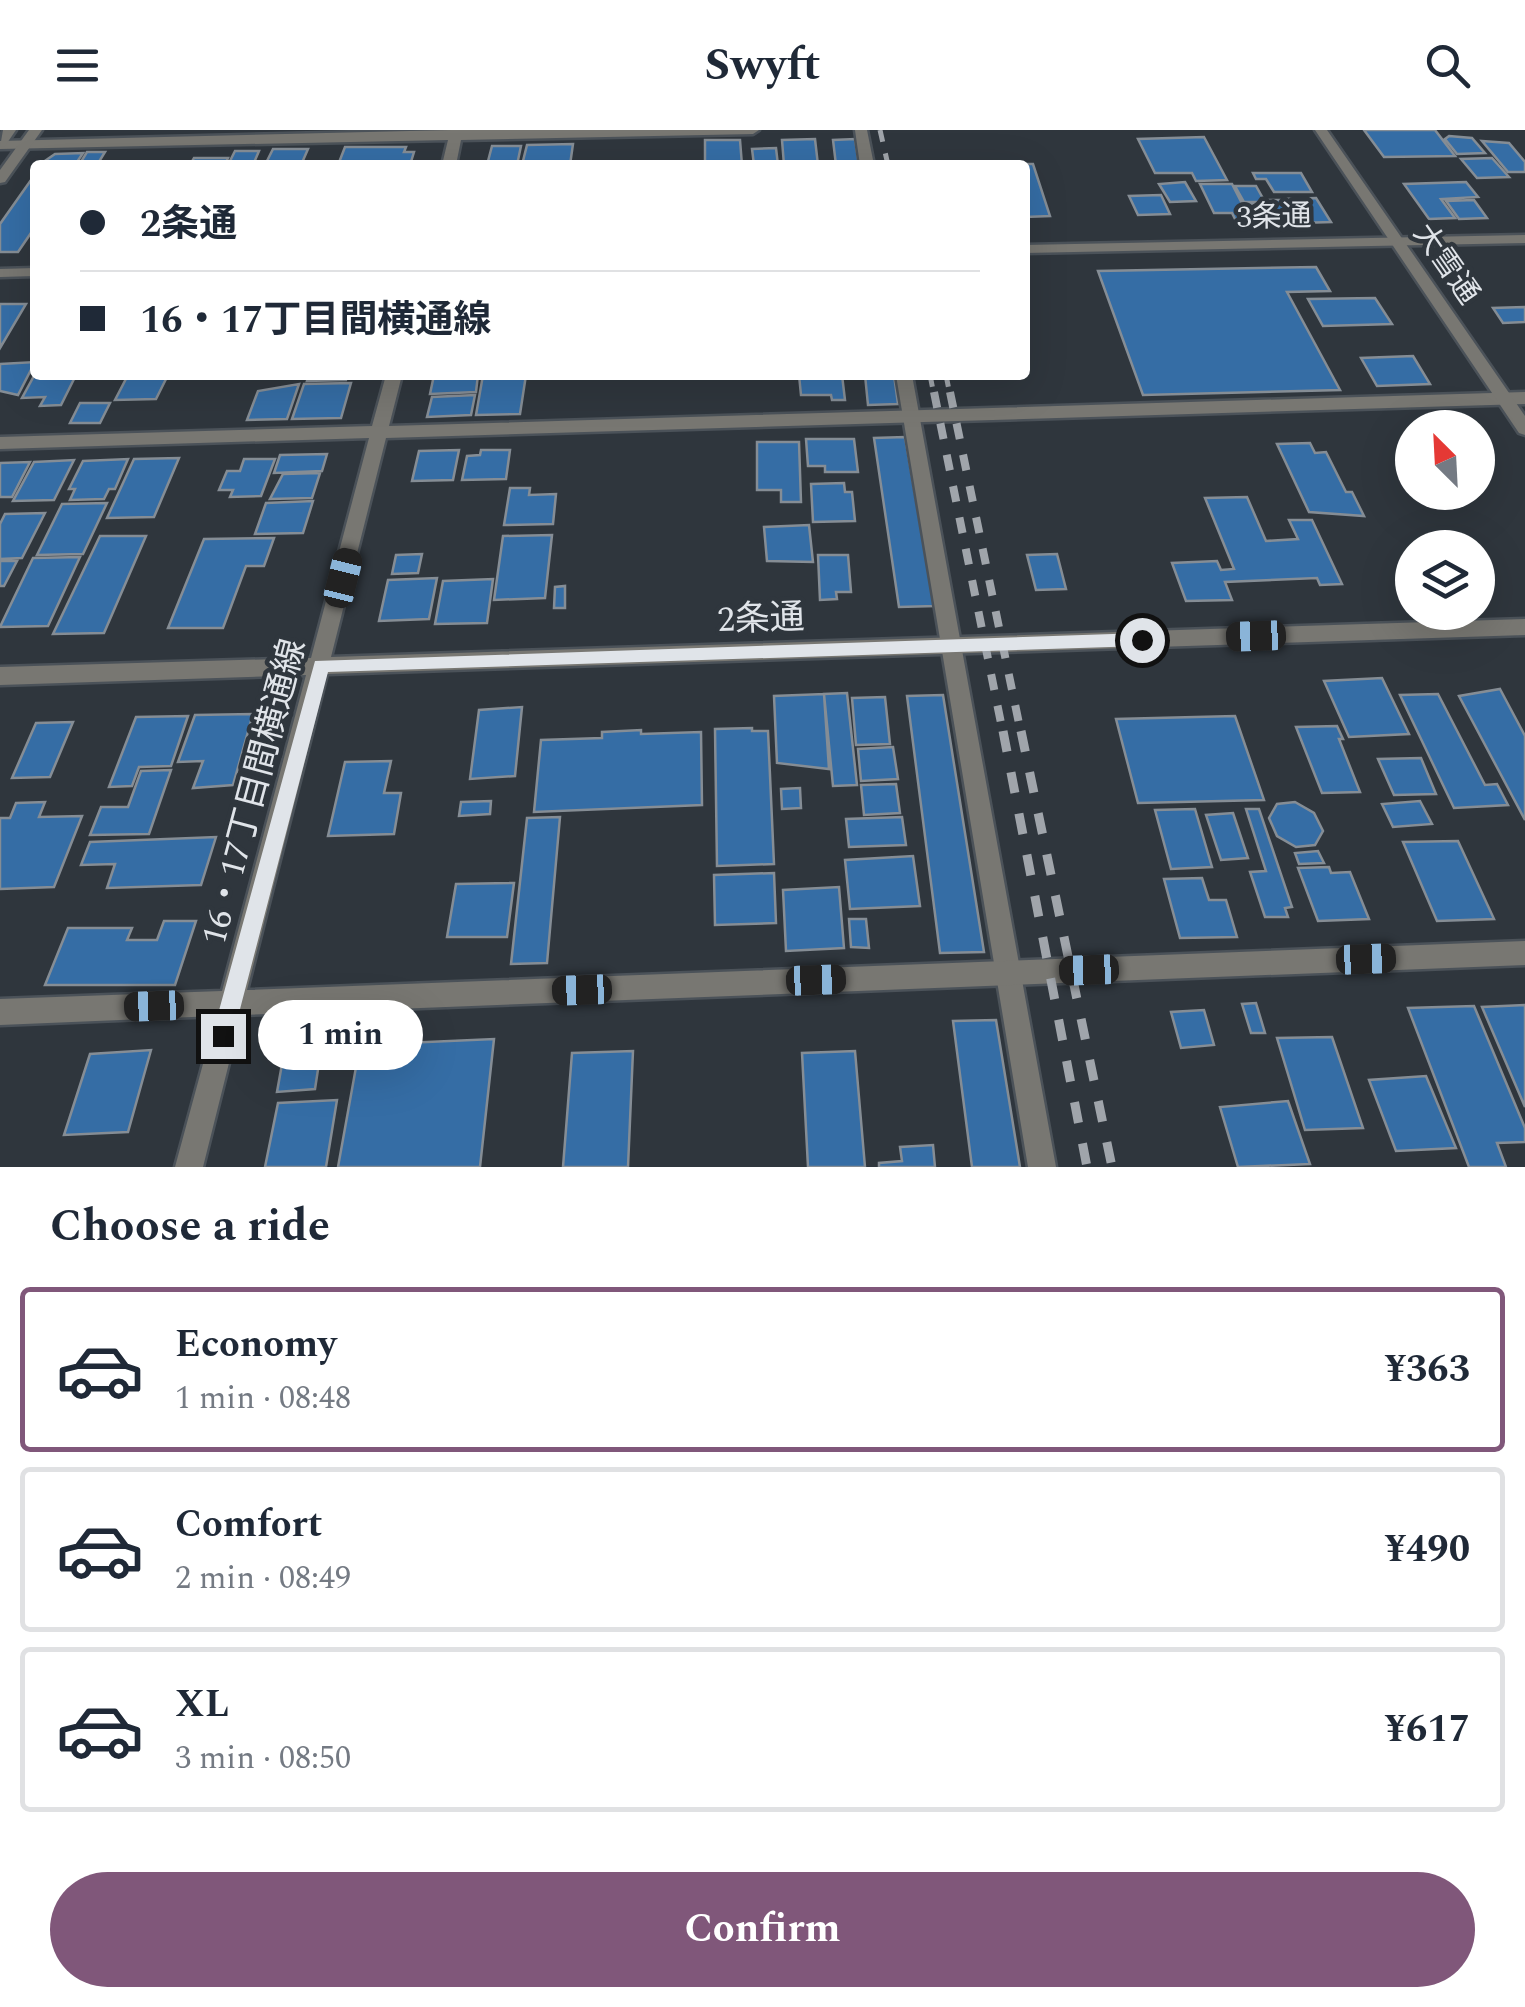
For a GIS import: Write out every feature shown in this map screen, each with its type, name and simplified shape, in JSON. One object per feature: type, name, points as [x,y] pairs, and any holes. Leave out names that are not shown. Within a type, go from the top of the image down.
[{"type":"street","points":[[0,144],[10,130]]},
{"type":"street","points":[[0,180],[36,130]]},
{"type":"street","points":[[0,144],[753,130]]},
{"type":"street","points":[[861,130],[866,160]]},
{"type":"street","name":"大雪通","points":[[1321,130],[1525,428]]},
{"type":"street","points":[[450,160],[457,133]]},
{"type":"street","name":"3条通","points":[[1030,249],[1525,239]]},
{"type":"street","points":[[0,273],[30,272]]},
{"type":"street","name":"16・17丁目間横通線","points":[[189,1167],[393,380]]},
{"type":"street","points":[[905,380],[1042,1167]]},
{"type":"street","points":[[0,443],[1525,398]]},
{"type":"street","name":"2条通","points":[[0,676],[1525,628]]},
{"type":"street","points":[[0,1012],[1525,953]]},
{"type":"building","points":[[1364,130],[1435,130],[1455,156],[1384,157]]},
{"type":"building","points":[[1204,137],[1227,180],[1196,181],[1192,173],[1155,173],[1138,139]]},
{"type":"building","points":[[1472,138],[1485,153],[1457,154],[1445,139]]},
{"type":"building","points":[[815,139],[817,160],[784,160],[782,140]]},
{"type":"building","points":[[855,139],[858,160],[835,160],[833,140]]},
{"type":"building","points":[[705,140],[740,140],[742,160],[705,160]]},
{"type":"building","points":[[1482,141],[1509,143],[1525,162],[1525,172],[1508,172]]},
{"type":"building","points":[[573,144],[571,160],[523,160],[527,145]]},
{"type":"building","points":[[492,146],[521,146],[518,160],[488,160]]},
{"type":"building","points":[[345,147],[406,147],[404,152],[414,152],[412,160],[340,160]]},
{"type":"building","points":[[776,148],[777,160],[753,160],[752,149]]},
{"type":"building","points":[[273,149],[308,149],[303,160],[268,160]]},
{"type":"building","points":[[235,151],[259,151],[255,160],[230,160]]},
{"type":"building","points":[[87,152],[105,152],[100,160],[82,160]]},
{"type":"building","points":[[83,153],[78,160],[46,160],[55,154]]},
{"type":"building","points":[[194,158],[228,158],[227,160]]},
{"type":"building","points":[[1492,158],[1509,177],[1477,178],[1461,159]]},
{"type":"building","points":[[1030,164],[1033,164],[1050,216],[1030,217]]},
{"type":"building","points":[[1253,173],[1301,173],[1312,192],[1274,192],[1266,179],[1256,179]]},
{"type":"building","points":[[30,181],[30,234],[18,252],[0,252],[0,224]]},
{"type":"building","points":[[1185,182],[1196,201],[1170,202],[1159,184]]},
{"type":"building","points":[[1466,182],[1478,197],[1441,199],[1455,218],[1429,219],[1404,184]]},
{"type":"building","points":[[1200,184],[1232,184],[1251,221],[1236,221],[1232,213],[1214,213]]},
{"type":"building","points":[[1235,186],[1256,186],[1265,202],[1244,202]]},
{"type":"building","points":[[1161,195],[1170,214],[1138,215],[1129,196]]},
{"type":"building","points":[[1316,198],[1331,222],[1299,223],[1285,199]]},
{"type":"building","points":[[1266,200],[1280,200],[1291,218],[1254,219],[1245,204],[1268,203]]},
{"type":"building","points":[[1474,200],[1487,218],[1459,219],[1446,201]]},
{"type":"building","points":[[1316,267],[1330,291],[1287,292],[1340,390],[1143,395],[1098,271]]},
{"type":"building","points":[[1375,298],[1392,324],[1323,326],[1308,299]]},
{"type":"building","points":[[0,304],[26,304],[0,348]]},
{"type":"building","points":[[1525,307],[1525,322],[1503,323],[1493,308]]},
{"type":"building","points":[[1413,356],[1430,384],[1377,386],[1361,358]]},
{"type":"building","points":[[30,362],[30,372],[18,395],[0,391],[0,364]]},
{"type":"building","points":[[32,380],[74,380],[61,405],[40,406],[45,397],[22,398]]},
{"type":"building","points":[[125,380],[166,380],[156,399],[115,400]]},
{"type":"building","points":[[433,380],[477,380],[476,392],[430,394]]},
{"type":"building","points":[[482,380],[525,380],[520,414],[476,415]]},
{"type":"building","points":[[800,380],[843,380],[845,400],[832,400],[831,395],[801,395]]},
{"type":"building","points":[[866,380],[895,380],[898,404],[868,405]]},
{"type":"building","points":[[351,383],[341,418],[292,419],[304,384]]},
{"type":"building","points":[[299,384],[287,419],[247,420],[258,391]]},
{"type":"building","points":[[475,395],[471,415],[427,417],[432,397]]},
{"type":"building","points":[[80,403],[110,403],[100,423],[70,423]]},
{"type":"building","points":[[905,437],[935,606],[899,607],[874,438]]},
{"type":"building","points":[[806,439],[854,439],[858,472],[825,472],[825,466],[808,466]]},
{"type":"building","points":[[757,442],[799,442],[801,502],[781,502],[781,490],[757,490]]},
{"type":"building","points":[[1310,443],[1315,453],[1326,452],[1346,492],[1352,492],[1364,516],[1309,512],[1277,444]]},
{"type":"building","points":[[459,450],[453,480],[412,481],[419,451]]},
{"type":"building","points":[[481,450],[510,450],[506,479],[462,480],[467,456],[480,455]]},
{"type":"building","points":[[327,454],[322,471],[274,473],[280,455]]},
{"type":"building","points":[[179,458],[154,517],[107,518],[134,459]]},
{"type":"building","points":[[128,459],[115,489],[109,489],[104,499],[70,500],[75,489],[69,489],[83,461]]},
{"type":"building","points":[[244,459],[275,459],[261,496],[230,497],[233,490],[219,490],[227,471],[240,471]]},
{"type":"building","points":[[74,460],[54,500],[13,501],[34,462]]},
{"type":"building","points":[[30,462],[12,497],[0,497],[0,463]]},
{"type":"building","points":[[320,473],[312,498],[270,499],[283,474]]},
{"type":"building","points":[[844,483],[845,492],[852,492],[855,521],[813,522],[811,484]]},
{"type":"building","points":[[510,488],[530,488],[529,495],[556,494],[553,524],[504,525]]},
{"type":"building","points":[[1247,497],[1266,541],[1298,539],[1289,520],[1312,520],[1342,584],[1320,585],[1317,578],[1225,582],[1232,600],[1186,601],[1172,563],[1217,561],[1221,570],[1234,569],[1205,498]]},
{"type":"building","points":[[313,501],[303,533],[255,534],[266,503]]},
{"type":"building","points":[[107,503],[83,554],[37,555],[62,504]]},
{"type":"building","points":[[45,513],[22,558],[0,559],[0,524],[5,514]]},
{"type":"building","points":[[809,525],[813,562],[767,561],[764,527]]},
{"type":"building","points":[[552,535],[545,598],[494,600],[503,536]]},
{"type":"building","points":[[100,536],[146,536],[104,633],[53,634]]},
{"type":"building","points":[[274,538],[264,566],[246,566],[223,628],[168,628],[204,539]]},
{"type":"building","points":[[422,554],[418,573],[392,574],[396,555]]},
{"type":"building","points":[[1057,554],[1066,589],[1036,590],[1027,555]]},
{"type":"building","points":[[818,555],[848,555],[851,592],[836,592],[837,599],[820,600]]},
{"type":"building","points":[[80,557],[48,626],[0,627],[33,558]]},
{"type":"building","points":[[0,561],[17,561],[4,586],[0,586]]},
{"type":"building","points":[[437,578],[429,619],[379,621],[388,580]]},
{"type":"building","points":[[493,579],[487,623],[435,624],[443,581]]},
{"type":"building","points":[[565,586],[565,608],[554,608],[555,587]]},
{"type":"building","points":[[1382,678],[1409,734],[1349,737],[1324,681]]},
{"type":"building","points":[[1500,689],[1525,736],[1525,820],[1459,696]]},
{"type":"building","points":[[847,693],[857,785],[833,786],[824,694]]},
{"type":"building","points":[[824,694],[829,769],[777,763],[774,696]]},
{"type":"building","points":[[1438,694],[1485,785],[1497,784],[1508,805],[1454,808],[1400,695]]},
{"type":"building","points":[[943,695],[984,952],[940,953],[907,696]]},
{"type":"building","points":[[885,697],[890,744],[856,745],[852,698]]},
{"type":"building","points":[[522,707],[515,776],[470,779],[479,710]]},
{"type":"building","points":[[253,714],[233,785],[193,788],[203,761],[178,762],[195,715]]},
{"type":"building","points":[[188,716],[171,766],[139,767],[132,786],[109,787],[136,717]]},
{"type":"building","points":[[1235,716],[1264,800],[1138,803],[1116,719]]},
{"type":"building","points":[[73,722],[50,777],[12,778],[36,723]]},
{"type":"building","points":[[1337,726],[1360,792],[1322,793],[1296,727]]},
{"type":"building","points":[[715,729],[768,731],[774,864],[717,866]]},
{"type":"building","points":[[641,730],[641,734],[701,732],[702,805],[534,812],[541,740],[602,738],[602,732]]},
{"type":"building","points":[[893,747],[898,779],[861,781],[858,749]]},
{"type":"building","points":[[1421,758],[1436,794],[1394,795],[1378,759]]},
{"type":"building","points":[[391,761],[384,793],[401,793],[394,834],[328,836],[345,762]]},
{"type":"building","points":[[171,770],[149,834],[90,835],[101,807],[128,807],[141,771]]},
{"type":"building","points":[[896,784],[900,813],[864,815],[861,785]]},
{"type":"building","points":[[800,788],[801,808],[782,809],[781,789]]},
{"type":"building","points":[[491,801],[490,814],[459,816],[461,802]]},
{"type":"building","points":[[1420,801],[1432,824],[1393,827],[1382,804]]},
{"type":"building","points":[[45,802],[39,817],[82,816],[54,887],[0,889],[0,818],[10,818],[16,803]]},
{"type":"building","points":[[1295,802],[1314,813],[1323,831],[1315,845],[1296,847],[1277,836],[1269,818],[1277,804]]},
{"type":"building","points":[[1195,809],[1212,867],[1171,869],[1155,810]]},
{"type":"building","points":[[1246,809],[1259,809],[1292,907],[1285,908],[1288,917],[1265,917],[1250,872],[1266,871]]},
{"type":"building","points":[[1233,813],[1248,858],[1221,860],[1206,815]]},
{"type":"building","points":[[560,817],[547,963],[511,964],[527,818]]},
{"type":"building","points":[[902,817],[906,845],[849,847],[846,819]]},
{"type":"building","points":[[216,837],[201,885],[107,888],[115,864],[81,865],[90,842]]},
{"type":"building","points":[[1458,841],[1494,919],[1437,921],[1403,842]]},
{"type":"building","points":[[1318,851],[1324,863],[1299,864],[1295,853]]},
{"type":"building","points":[[913,856],[920,906],[850,909],[845,860]]},
{"type":"building","points":[[1329,867],[1331,873],[1350,872],[1369,919],[1318,921],[1298,868]]},
{"type":"building","points":[[774,873],[776,923],[715,925],[714,875]]},
{"type":"building","points":[[1202,878],[1209,900],[1226,900],[1237,937],[1180,938],[1164,879]]},
{"type":"building","points":[[514,883],[507,937],[447,937],[456,884]]},
{"type":"building","points":[[839,887],[844,948],[786,951],[783,890]]},
{"type":"building","points":[[849,919],[866,919],[869,948],[851,947]]},
{"type":"building","points":[[164,921],[196,921],[175,985],[45,985],[68,928],[132,928],[127,940],[157,940]]},
{"type":"building","points":[[1256,1003],[1265,1033],[1251,1033],[1242,1004]]},
{"type":"building","points":[[1525,1005],[1525,1107],[1482,1007]]},
{"type":"building","points":[[1474,1006],[1525,1128],[1525,1142],[1497,1143],[1506,1167],[1469,1167],[1408,1008]]},
{"type":"building","points":[[1204,1010],[1214,1045],[1181,1048],[1171,1012]]},
{"type":"building","points":[[996,1020],[1020,1167],[972,1167],[953,1021]]},
{"type":"building","points":[[1332,1037],[1363,1128],[1305,1130],[1277,1038]]},
{"type":"building","points":[[494,1039],[480,1167],[338,1167],[360,1045]]},
{"type":"building","points":[[151,1050],[128,1132],[64,1135],[90,1054]]},
{"type":"building","points":[[321,1050],[315,1089],[277,1092],[284,1053]]},
{"type":"building","points":[[633,1051],[628,1167],[563,1167],[572,1053]]},
{"type":"building","points":[[855,1051],[865,1167],[808,1167],[802,1053]]},
{"type":"building","points":[[1426,1076],[1456,1148],[1396,1151],[1369,1080]]},
{"type":"building","points":[[337,1100],[326,1167],[265,1167],[278,1103]]},
{"type":"building","points":[[1288,1101],[1310,1164],[1238,1167],[1220,1107]]},
{"type":"building","points":[[933,1145],[935,1167],[879,1167],[879,1163],[902,1161],[900,1147]]},
{"type":"railway","points":[[880,130],[887,160]]},
{"type":"railway","points":[[931,380],[934,395]]},
{"type":"railway","points":[[947,380],[950,395]]},
{"type":"railway","points":[[934,392],[1003,733]]},
{"type":"railway","points":[[950,392],[1021,733]]},
{"type":"railway","points":[[1003,731],[1087,1167]]},
{"type":"railway","points":[[1021,731],[1112,1167]]},
{"type":"route","points":[[223,1036],[321,666],[1142,640]]}]
